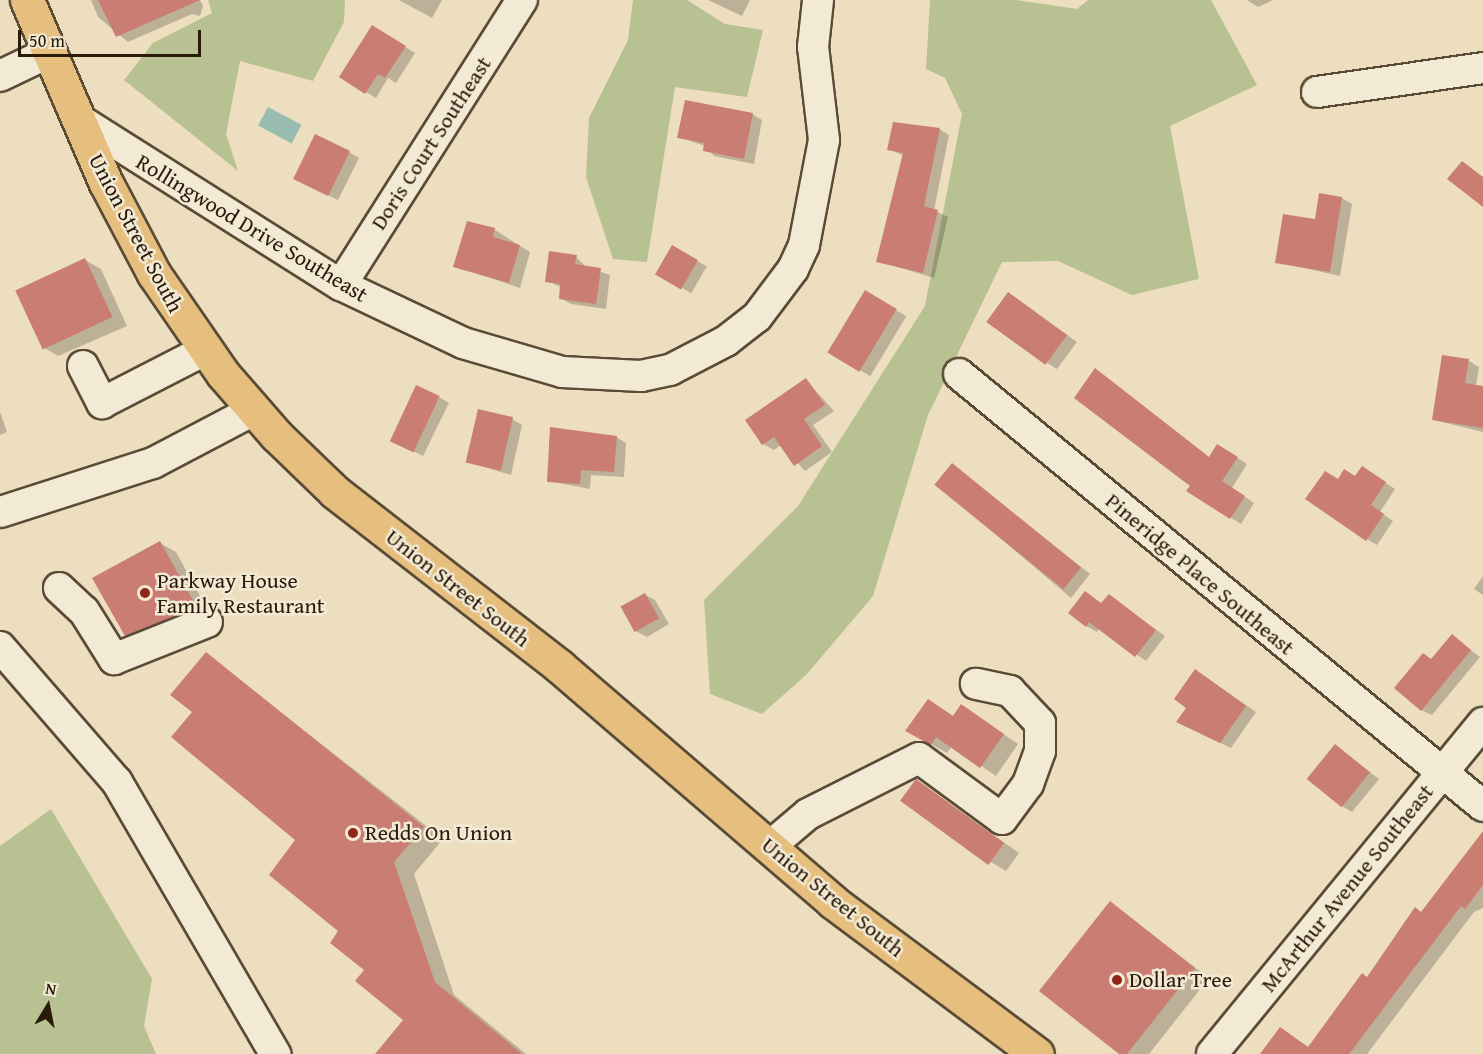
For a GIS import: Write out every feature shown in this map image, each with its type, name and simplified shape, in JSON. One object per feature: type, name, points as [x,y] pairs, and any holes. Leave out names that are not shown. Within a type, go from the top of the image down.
[{"type":"main road","name":"Union Street South","points":[[27,0],[78,119],[154,274],[205,350],[254,410],[335,492],[559,666],[832,902],[1037,1054]]},
{"type":"street","name":"Doris Court Southeast","points":[[341,285],[522,0]]},
{"type":"street","name":"Rollingwood Drive Southeast","points":[[78,119],[341,285],[463,343],[513,360],[599,377],[670,370],[726,341],[777,295],[804,244],[824,140],[813,47],[818,0]]},
{"type":"street","points":[[0,76],[50,52]]},
{"type":"street","points":[[1317,92],[1483,68]]},
{"type":"street","points":[[83,366],[102,402],[205,350]]},
{"type":"street","name":"Pineridge Place Southeast","points":[[959,374],[1483,806]]},
{"type":"street","points":[[0,512],[153,463],[254,410]]},
{"type":"street","points":[[59,588],[84,611],[114,659],[207,621]]},
{"type":"street","points":[[0,647],[117,782],[275,1054]]},
{"type":"street","points":[[769,847],[808,814],[919,758],[1002,819],[1028,784],[1041,751],[1040,723],[1010,691],[976,684]]},
{"type":"street","name":"McArthur Avenue Southeast","points":[[1212,1054],[1483,723]]},
{"type":"green space","points":[[208,0],[345,0],[344,22],[313,81],[240,61],[226,134],[238,171],[124,80],[153,43],[212,13]]},
{"type":"green space","points":[[633,0],[687,0],[725,24],[763,30],[747,97],[675,87],[647,262],[613,259],[586,177],[589,118],[628,40]]},
{"type":"green space","points":[[930,0],[1016,0],[1077,9],[1088,0],[1211,0],[1257,85],[1170,126],[1199,279],[1132,295],[1058,261],[1002,262],[928,415],[873,596],[807,674],[762,714],[710,694],[704,600],[798,506],[925,306],[962,114],[945,78],[926,69]]},
{"type":"green space","points":[[51,809],[152,979],[144,1026],[156,1054],[0,1054],[0,846]]},
{"type":"water","points":[[268,107],[302,125],[292,143],[258,126]]},
{"type":"building","points":[[98,0],[200,0],[116,37]]},
{"type":"building","points":[[372,25],[406,46],[385,78],[378,74],[365,94],[339,77]]},
{"type":"building","points":[[685,100],[753,113],[744,159],[703,151],[704,143],[677,138]]},
{"type":"building","points":[[893,122],[940,128],[924,206],[938,210],[923,273],[876,262],[903,153],[887,150]]},
{"type":"building","points":[[315,134],[350,151],[328,196],[293,179]]},
{"type":"building","points":[[1462,161],[1483,177],[1483,207],[1447,179]]},
{"type":"building","points":[[1319,193],[1342,197],[1330,272],[1275,263],[1283,214],[1315,219]]},
{"type":"building","points":[[467,221],[495,228],[493,237],[520,245],[509,283],[453,267]]},
{"type":"building","points":[[672,245],[698,260],[681,289],[655,274]]},
{"type":"building","points":[[549,251],[577,255],[575,264],[601,268],[596,304],[559,299],[560,284],[545,282]]},
{"type":"building","points":[[85,258],[112,317],[43,349],[15,291]]},
{"type":"building","points":[[865,290],[897,309],[859,372],[827,353]]},
{"type":"building","points":[[1008,292],[1067,335],[1045,365],[986,322]]},
{"type":"building","points":[[1442,355],[1469,359],[1465,383],[1483,386],[1483,428],[1432,420]]},
{"type":"building","points":[[1095,368],[1209,457],[1217,444],[1238,457],[1222,481],[1245,496],[1230,519],[1186,491],[1190,486],[1074,398]]},
{"type":"building","points":[[806,378],[825,405],[804,419],[822,446],[794,466],[774,437],[762,445],[745,420]]},
{"type":"building","points":[[416,385],[440,396],[413,452],[390,441]]},
{"type":"building","points":[[478,409],[513,417],[501,471],[466,463]]},
{"type":"building","points":[[550,427],[617,436],[614,472],[581,470],[580,484],[547,482]]},
{"type":"building","points":[[952,463],[1081,567],[1063,589],[934,485]]},
{"type":"building","points":[[1362,466],[1386,482],[1371,505],[1384,514],[1366,541],[1305,499],[1325,471],[1338,479],[1344,469],[1355,476]]},
{"type":"building","name":"Parkway House Family Restaurant","points":[[160,541],[197,608],[125,636],[92,578]]},
{"type":"building","points":[[1085,591],[1101,603],[1109,594],[1156,630],[1135,657],[1089,622],[1086,627],[1068,613]]},
{"type":"building","points":[[645,593],[659,618],[635,632],[621,607]]},
{"type":"building","points":[[1452,634],[1471,650],[1421,711],[1394,688],[1423,653],[1431,659]]},
{"type":"building","points":[[206,652],[424,827],[394,862],[435,982],[522,1054],[375,1054],[403,1020],[355,981],[364,970],[330,943],[338,931],[269,875],[295,840],[171,737],[192,712],[170,695]]},
{"type":"building","points":[[1195,669],[1246,706],[1220,743],[1176,722],[1186,708],[1174,699]]},
{"type":"building","points":[[928,699],[953,716],[961,704],[1004,734],[980,768],[936,737],[931,745],[905,731]]},
{"type":"building","points":[[1335,744],[1370,772],[1342,807],[1307,779]]},
{"type":"building","points":[[916,779],[1004,843],[988,865],[900,801]]},
{"type":"building","points":[[1483,831],[1483,885],[1465,909],[1461,906],[1349,1054],[1260,1054],[1280,1027],[1308,1047],[1362,973],[1367,977],[1415,907],[1421,912]]},
{"type":"building","name":"Dollar Tree","points":[[1110,901],[1195,968],[1127,1054],[1119,1054],[1039,991]]},
{"type":"place","name":"Parkway House Family Restaurant","points":[[145,593]]},
{"type":"place","name":"Redds On Union","points":[[353,833]]},
{"type":"place","name":"Dollar Tree","points":[[1117,980]]}]
